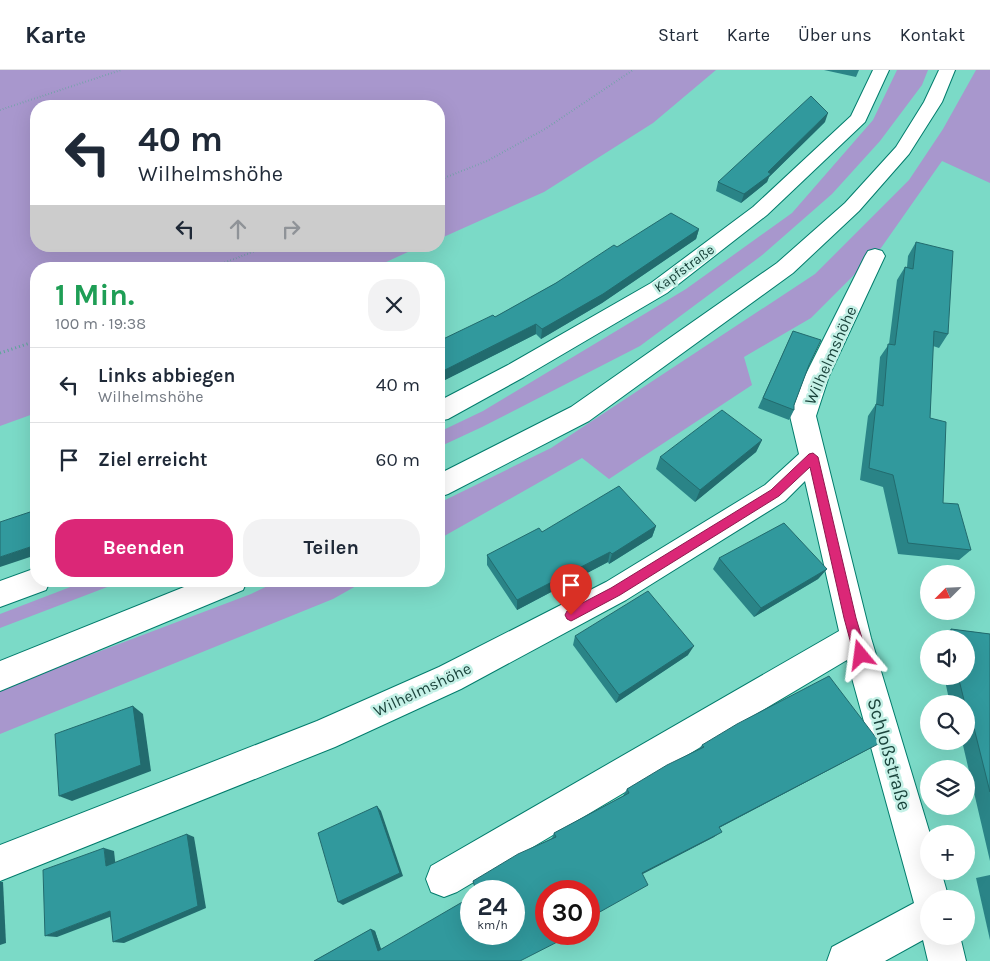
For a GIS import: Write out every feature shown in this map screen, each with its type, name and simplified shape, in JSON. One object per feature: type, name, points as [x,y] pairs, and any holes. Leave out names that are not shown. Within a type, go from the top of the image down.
[{"type":"street","name":"Kapfstraße","points":[[445,409],[516,371],[659,288],[760,211],[860,118],[881,70]]},
{"type":"street","points":[[445,483],[580,414],[785,268],[852,207],[903,150],[933,102],[947,70]]},
{"type":"street","name":"Wilhelmshöhe","points":[[856,638],[803,416],[817,376],[875,256]]},
{"type":"street","name":"Wilhelmshöhe","points":[[0,863],[323,735],[450,678],[616,592],[775,493],[813,457]]},
{"type":"street","points":[[0,594],[30,583]]},
{"type":"street","points":[[0,676],[218,587]]},
{"type":"street","points":[[444,878],[856,638]]},
{"type":"street","name":"Schloßstraße","points":[[856,638],[928,890]]},
{"type":"street","points":[[846,961],[920,921]]},
{"type":"street","points":[[943,945],[947,961]]},
{"type":"path","points":[[30,100],[122,70]]},
{"type":"path","points":[[445,178],[487,161],[545,130],[632,70]]},
{"type":"path","points":[[0,110],[30,100]]},
{"type":"path","points":[[226,262],[252,252]]},
{"type":"path","points":[[0,353],[30,343]]},
{"type":"shaded area","points":[[0,70],[716,70],[653,123],[544,192],[445,236],[445,100],[30,100],[30,252],[408,252],[386,262],[30,262],[30,415],[0,426]]},
{"type":"shaded area","points":[[897,70],[928,70],[922,85],[880,141],[832,194],[761,256],[640,346],[445,444],[445,429],[483,411],[686,289],[792,213],[873,120]]},
{"type":"shaded area","points":[[976,70],[990,70],[990,183],[942,161],[881,248],[811,318],[744,357],[752,385],[609,479],[582,458],[445,536],[445,500],[551,448],[815,274],[909,180],[943,129]]},
{"type":"shaded area","points":[[70,587],[107,587],[0,628],[0,614]]},
{"type":"shaded area","points":[[266,587],[354,587],[333,599],[0,734],[0,689]]},
{"type":"building","points":[[811,96],[828,113],[768,172],[771,174],[744,194],[718,182]]},
{"type":"building","points":[[671,213],[699,229],[603,294],[542,329],[536,324],[445,370],[445,338],[493,315],[495,317],[556,283],[614,245],[617,247]]},
{"type":"building","points":[[916,242],[953,251],[948,334],[934,331],[930,418],[946,422],[943,503],[958,504],[971,550],[908,543],[893,475],[869,468],[876,404],[883,406],[888,344],[895,345],[905,267],[913,269]]},
{"type":"building","points":[[793,331],[821,340],[809,365],[794,405],[794,410],[763,398]]},
{"type":"building","points":[[722,410],[762,440],[700,490],[660,457]]},
{"type":"building","points":[[619,486],[656,526],[612,554],[610,552],[517,600],[487,555],[539,528],[542,532]]},
{"type":"building","points":[[30,512],[30,547],[0,557],[0,522]]},
{"type":"building","points":[[784,523],[827,569],[761,608],[719,558]]},
{"type":"building","points":[[648,591],[694,646],[619,695],[575,636]]},
{"type":"building","points":[[975,632],[990,634],[990,792],[975,732],[975,695],[963,695],[960,685],[975,685]]},
{"type":"building","points":[[829,676],[880,743],[719,827],[722,832],[642,873],[648,885],[600,912],[600,880],[535,880],[535,945],[551,945],[520,961],[314,961],[371,929],[378,951],[460,903],[460,945],[525,945],[525,880],[475,880],[518,854],[556,837],[554,833],[629,793],[627,789],[667,765],[704,747],[702,745],[737,724]]},
{"type":"building","points":[[133,706],[141,765],[59,796],[55,734]]},
{"type":"building","points":[[377,806],[400,873],[338,902],[318,833]]},
{"type":"building","points":[[187,834],[198,906],[113,942],[110,911],[45,936],[43,870],[104,848],[106,866]]},
{"type":"route","points":[[571,615],[616,592],[775,493],[813,457],[850,618],[861,655]]}]
